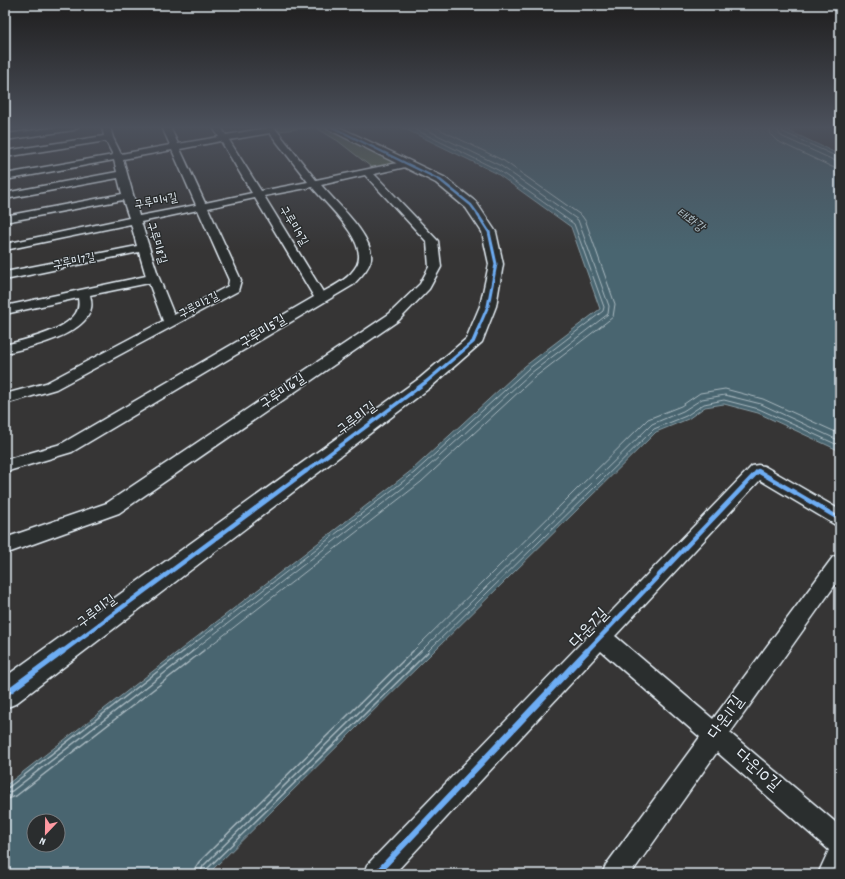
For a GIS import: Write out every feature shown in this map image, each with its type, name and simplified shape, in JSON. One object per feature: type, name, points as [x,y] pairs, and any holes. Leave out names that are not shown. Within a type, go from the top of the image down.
[{"type":"street","points":[[5,177],[53,168]]},
{"type":"street","name":"구루미8길","points":[[121,168],[127,196],[143,248],[170,322]]},
{"type":"street","name":"구루미2길","points":[[5,399],[51,386],[234,288],[235,280],[184,168]]},
{"type":"street","name":"구루미9길","points":[[243,168],[321,298]]},
{"type":"street","name":"구루미5길","points":[[5,466],[66,448],[349,282],[362,268],[365,255],[361,242],[302,168]]},
{"type":"street","name":"구루미4길","points":[[5,247],[387,168]]},
{"type":"street","name":"구루미길","points":[[5,694],[426,382],[473,342],[488,306],[496,264],[489,232],[470,205],[440,180],[415,168]]},
{"type":"street","name":"구루미6길","points":[[5,546],[113,508],[394,317],[425,286],[435,267],[432,241],[367,172]]},
{"type":"street","points":[[5,196],[122,174]]},
{"type":"street","points":[[5,219],[127,196]]},
{"type":"street","name":"구루미7길","points":[[5,276],[143,248]]},
{"type":"street","points":[[5,310],[153,278]]},
{"type":"street","points":[[5,349],[49,336],[71,326],[81,318],[86,309],[83,293]]},
{"type":"street","name":"다운7길","points":[[376,874],[758,471],[840,519]]},
{"type":"street","name":"다운11길","points":[[614,874],[840,563]]},
{"type":"street","name":"다운10길","points":[[601,637],[840,843]]},
{"type":"street","points":[[830,874],[840,855]]},
{"type":"green space","points":[[372,168],[386,168],[375,170]]},
{"type":"water","name":"태화강","points":[[486,168],[840,168],[840,451],[758,413],[724,404],[705,407],[688,419],[656,432],[208,874],[5,874],[5,786],[412,470],[525,366],[600,309],[571,227],[496,173]]},
{"type":"cycle path","points":[[5,694],[426,382],[473,342],[488,306],[496,264],[489,232],[471,205],[440,180],[416,168]]},
{"type":"cycle path","points":[[376,874],[758,471],[840,519]]}]
